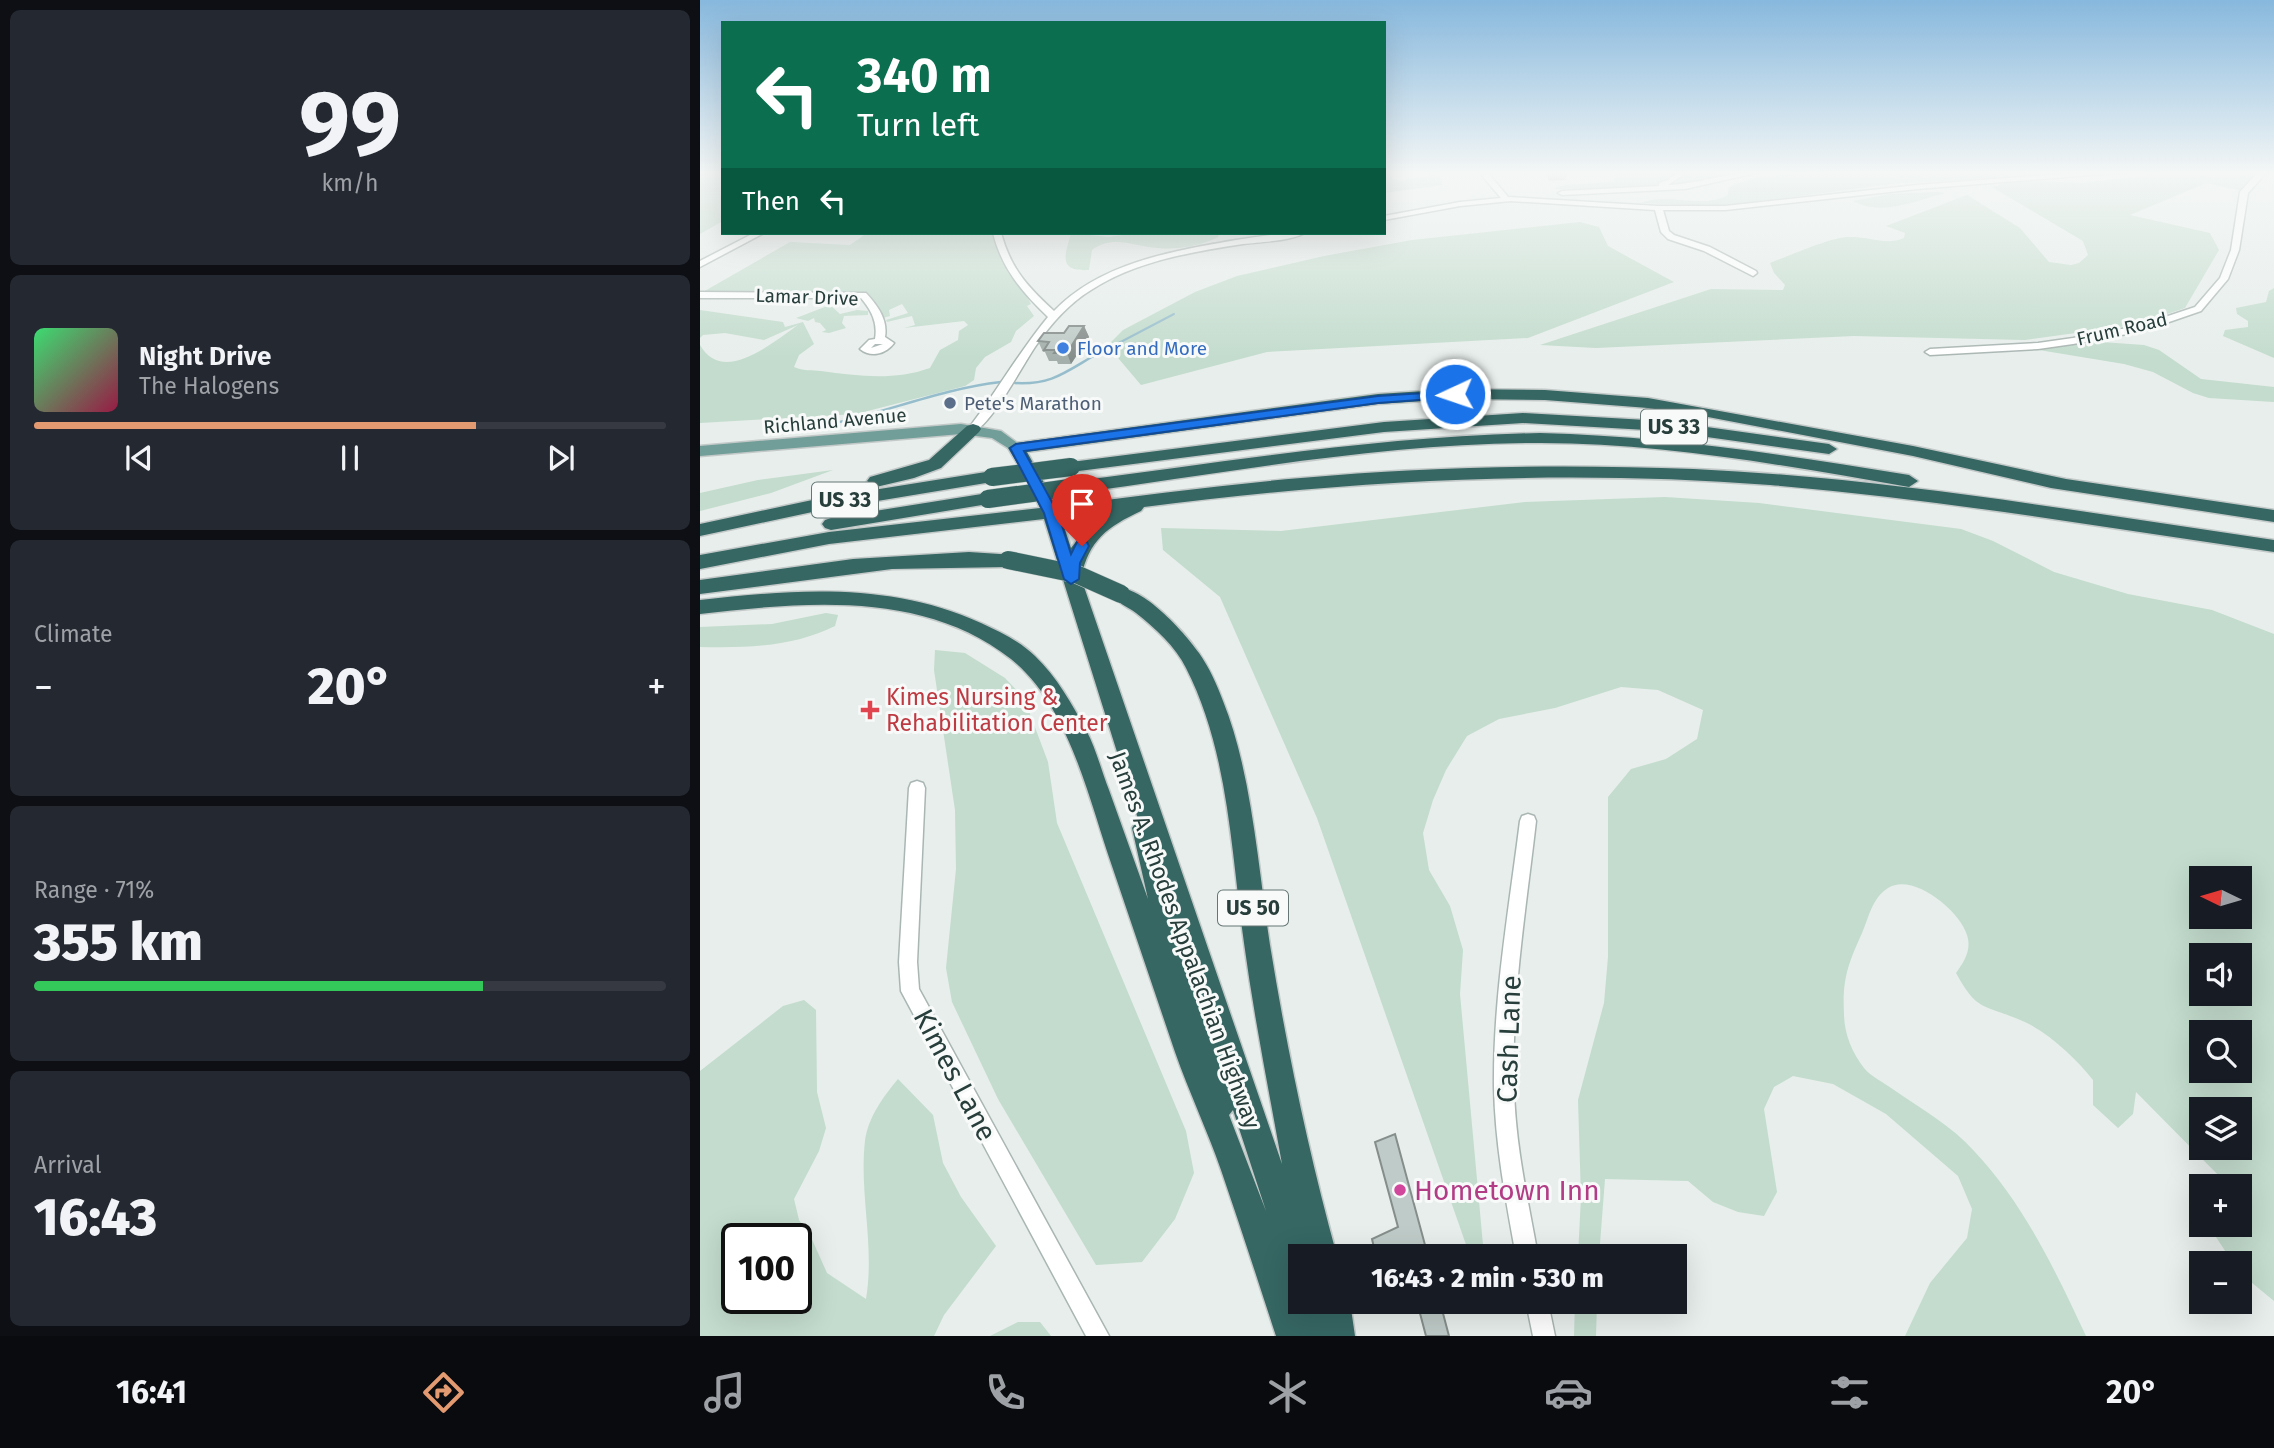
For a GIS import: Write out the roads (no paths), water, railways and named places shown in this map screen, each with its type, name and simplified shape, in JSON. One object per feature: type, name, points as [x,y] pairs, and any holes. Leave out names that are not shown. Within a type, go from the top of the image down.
[{"type":"highway","points":[[1293,1244],[1167,864],[1130,761],[1051,513],[1016,448],[1378,399],[1455,394],[1545,395],[1635,402],[1708,412],[1913,451],[2065,484]]},
{"type":"highway","name":"US 33","points":[[700,530],[817,505],[992,477],[1384,427],[1535,418],[1664,426],[2274,516]]},
{"type":"highway","points":[[700,520],[915,472],[941,460],[973,429]]},
{"type":"highway","name":"US 33","points":[[700,560],[835,523],[988,499],[1420,443],[1566,438],[1681,446],[2274,539]]},
{"type":"highway","points":[[700,560],[806,541],[1324,481],[1446,474],[1605,472],[1701,475],[1900,493],[2274,546]]},
{"type":"highway","points":[[1071,579],[1072,563],[1097,528],[1136,507],[1168,498]]},
{"type":"highway","name":"James A. Rhodes Appalachian Highway","points":[[706,586],[898,560],[1008,560],[1076,574],[1121,594],[1142,607],[1168,629],[1192,660],[1212,700],[1222,730],[1238,811],[1263,984],[1299,1174],[1318,1244]]},
{"type":"highway","name":"James A. Rhodes Appalachian Highway","points":[[700,607],[793,596],[869,599],[907,604],[947,614],[1009,647],[1030,664],[1054,694],[1078,736],[1192,1059],[1236,1169],[1293,1336]]},
{"type":"highway","points":[[1130,761],[1152,871],[1216,1080],[1236,1169]]},
{"type":"highway","points":[[1316,1314],[1323,1336]]},
{"type":"highway","points":[[1335,1314],[1338,1336]]},
{"type":"main road","points":[[973,429],[996,434],[1016,448]]},
{"type":"main road","name":"Richland Avenue","points":[[700,451],[973,429]]},
{"type":"street","points":[[1668,234],[1707,249],[1753,273]]},
{"type":"street","name":"Frum Road","points":[[1930,352],[2038,346],[2140,329],[2198,309],[2224,279],[2235,250],[2237,234]]},
{"type":"street","points":[[700,264],[756,235]]},
{"type":"street","points":[[997,235],[1001,254],[1012,275],[1054,317]]},
{"type":"street","points":[[973,429],[985,416],[1054,317],[1086,288],[1129,268],[1172,257],[1290,235]]},
{"type":"street","name":"Lamar Drive","points":[[700,295],[863,295],[880,319],[879,340]]},
{"type":"street","name":"Kimes Lane","points":[[917,788],[908,962],[910,991],[1098,1336]]},
{"type":"street","name":"Cash Lane","points":[[1525,1244],[1510,1157],[1504,1088],[1506,1010],[1528,821]]},
{"type":"street","points":[[1539,1314],[1544,1336]]},
{"type":"waterway","points":[[1092,357],[1174,314]]},
{"type":"waterway","points":[[1015,383],[1048,380],[1095,355]]},
{"type":"waterway","points":[[816,427],[954,390],[1001,382]]},
{"type":"place","name":"Floor and More","points":[[1063,348]]},
{"type":"place","name":"Pete's Marathon","points":[[950,403]]},
{"type":"place","name":"Kimes Nursing & Rehabilitation Center","points":[[870,710]]},
{"type":"place","name":"Hometown Inn","points":[[1400,1190]]}]
